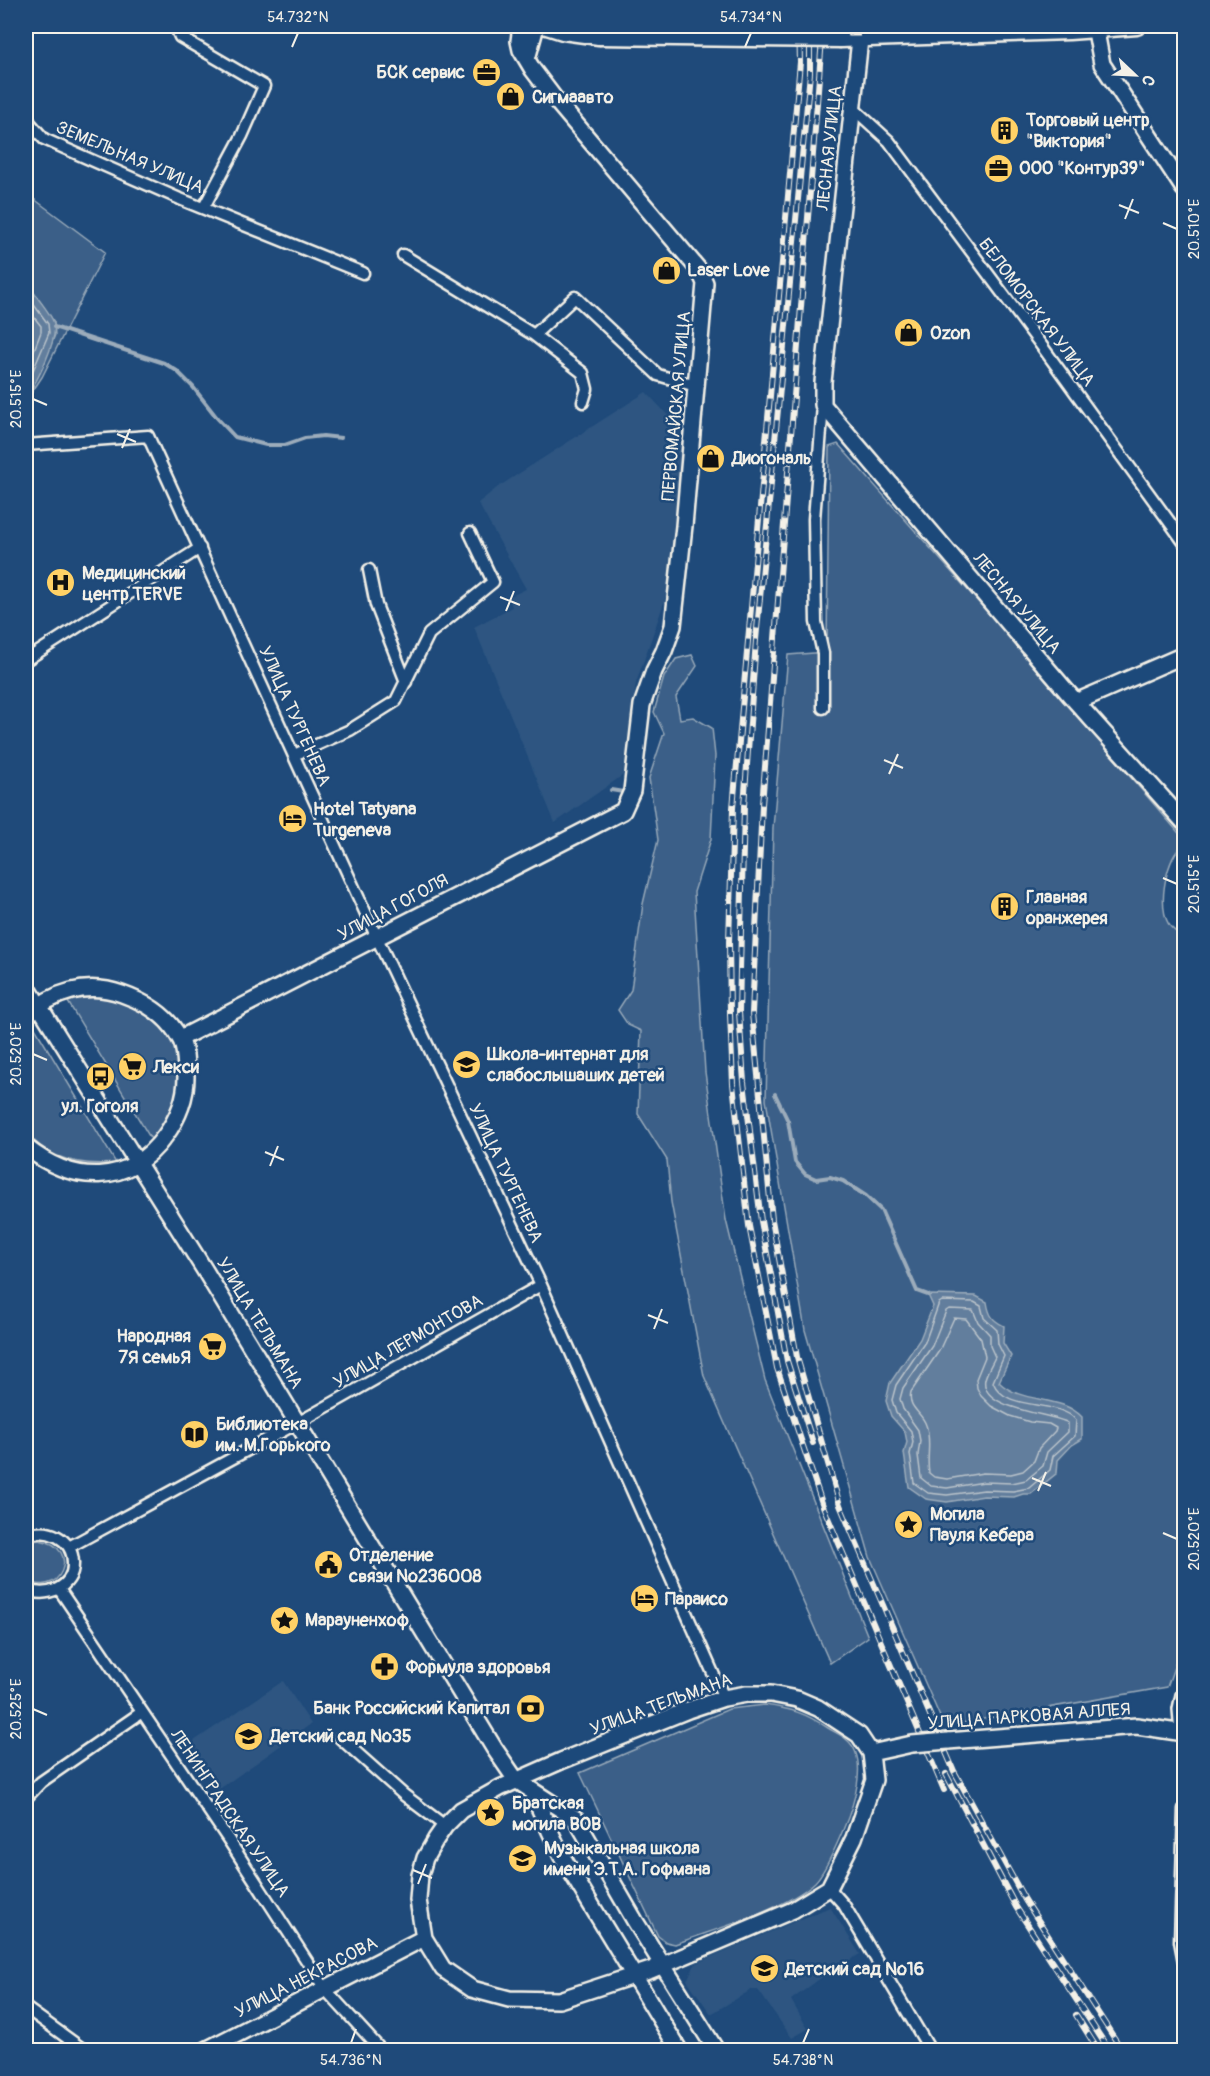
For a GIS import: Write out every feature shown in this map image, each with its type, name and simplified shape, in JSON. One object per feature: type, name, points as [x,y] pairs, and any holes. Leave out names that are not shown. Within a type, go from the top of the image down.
[{"type":"main road","points":[[547,26],[563,31],[598,36],[860,33],[1137,26]]},
{"type":"main road","points":[[790,26],[860,33],[894,26]]},
{"type":"street","name":"ЗЕМЕЛЬНАЯ УЛИЦА","points":[[26,114],[30,123],[44,139],[180,199],[204,207],[242,136],[264,86],[180,38],[178,26]]},
{"type":"street","name":"ПЕРВОМАЙСКАЯ УЛИЦА","points":[[521,26],[519,41],[521,50],[533,70],[558,103],[699,270],[705,283],[673,626],[642,705],[632,791],[623,811]]},
{"type":"street","points":[[527,59],[537,26]]},
{"type":"street","points":[[1095,27],[1102,64],[1185,189]]},
{"type":"street","name":"ЛЕСНАЯ УЛИЦА","points":[[823,708],[823,653],[816,622],[814,519],[823,382],[854,109],[860,33]]},
{"type":"street","name":"БЕЛОМОРСКАЯ УЛИЦА","points":[[854,109],[889,141],[1185,542]]},
{"type":"street","points":[[204,207],[363,273]]},
{"type":"street","points":[[403,255],[534,335],[583,373],[587,389],[583,402]]},
{"type":"street","points":[[534,335],[575,297],[658,375],[696,386]]},
{"type":"street","name":"ЛЕСНАЯ УЛИЦА","points":[[823,405],[1076,702],[1185,822]]},
{"type":"street","name":"УЛИЦА ТУРГЕНЕВА","points":[[26,445],[148,436],[377,938],[541,1285],[724,1698]]},
{"type":"street","points":[[294,755],[350,730],[396,701],[429,634],[494,582],[470,533]]},
{"type":"street","points":[[26,660],[200,548]]},
{"type":"street","points":[[369,570],[376,605],[406,682]]},
{"type":"street","points":[[1076,702],[1185,655]]},
{"type":"street","name":"УЛИЦА ГОГОЛЯ","points":[[181,1038],[623,811]]},
{"type":"street","name":"УЛИЦА ТЕЛЬМАНА","points":[[26,985],[138,1162],[495,1748],[516,1780],[576,1819],[716,2050]]},
{"type":"street","points":[[26,1016],[52,997],[67,992],[96,987],[113,990],[138,999],[158,1013],[181,1038],[186,1067],[186,1085],[182,1105],[174,1122],[160,1143],[138,1162],[110,1174],[86,1174],[51,1164],[26,1147]]},
{"type":"street","name":"УЛИЦА ЛЕРМОНТОВА","points":[[69,1547],[541,1285]]},
{"type":"street","points":[[26,1536],[33,1532],[55,1534],[69,1547],[74,1563],[69,1578],[59,1588],[49,1593],[34,1593],[26,1589]]},
{"type":"street","name":"ЛЕНИНГРАДСКАЯ УЛИЦА","points":[[59,1588],[237,1852],[326,1989],[381,2050]]},
{"type":"street","name":"УЛИЦА ТЕЛЬМАНА","points":[[829,1888],[793,1910],[634,1976],[558,2000],[509,1999],[472,1989],[442,1969],[424,1938],[418,1900],[420,1875],[425,1858],[445,1826],[461,1810],[516,1780],[724,1698],[747,1694],[771,1694],[797,1699],[837,1719],[859,1735],[871,1753]]},
{"type":"street","points":[[1184,1737],[1181,1709],[1185,1695]]},
{"type":"street","points":[[26,1798],[41,1782],[142,1712]]},
{"type":"street","name":"УЛИЦА ПАРКОВАЯ АЛЛЕЯ","points":[[871,1753],[912,1744],[1137,1726],[1184,1737]]},
{"type":"street","points":[[340,1738],[404,1795],[445,1826]]},
{"type":"street","points":[[871,1753],[874,1780],[854,1839],[829,1888],[844,1905],[930,2050]]},
{"type":"street","points":[[531,1790],[561,1855],[679,2050]]},
{"type":"street","points":[[1185,1809],[1180,1941],[1185,1962]]},
{"type":"street","name":"УЛИЦА НЕКРАСОВА","points":[[207,2050],[424,1938]]},
{"type":"street","points":[[26,2008],[84,2050]]},
{"type":"shaded area","points":[[26,193],[105,252],[42,377],[26,401],[26,395],[39,374],[55,335],[54,322],[26,281]]},
{"type":"shaded area","points":[[646,392],[679,427],[683,488],[667,594],[636,683],[623,775],[555,823],[474,627],[512,607],[509,597],[526,589],[478,503],[498,487]]},
{"type":"shaded area","points":[[838,444],[1184,839],[1167,874],[1163,899],[1168,922],[1174,930],[1184,935],[1184,1639],[1167,1687],[944,1726],[870,1557],[805,1330],[766,1100],[773,828],[788,655],[827,652],[829,447]]},
{"type":"shaded area","points":[[692,655],[697,666],[676,697],[680,719],[693,717],[712,728],[715,756],[711,839],[694,892],[705,1072],[726,1220],[765,1380],[868,1637],[830,1663],[704,1376],[671,1202],[667,1160],[638,1114],[641,1031],[628,1025],[618,1010],[631,990],[643,904],[658,840],[649,778],[664,733],[654,712],[664,677],[676,659]]},
{"type":"shaded area","points":[[86,996],[114,1000],[134,1007],[158,1023],[175,1045],[180,1071],[175,1111],[152,1141],[68,1002]]},
{"type":"shaded area","points":[[32,1023],[116,1163],[79,1162],[55,1155],[26,1132],[26,1028]]},
{"type":"shaded area","points":[[39,1540],[53,1545],[61,1552],[64,1562],[62,1571],[48,1584],[38,1584],[26,1578],[26,1546]]},
{"type":"shaded area","name":"Детский сад №35","points":[[283,1681],[311,1724],[218,1790],[185,1747]]},
{"type":"shaded area","points":[[765,1705],[805,1715],[843,1737],[854,1748],[858,1771],[857,1784],[843,1830],[823,1871],[815,1882],[802,1892],[768,1910],[729,1925],[675,1944],[666,1942],[658,1936],[580,1773],[729,1709]]},
{"type":"shaded area","name":"Детский сад №16","points":[[830,1907],[860,1954],[825,1975],[791,2000],[808,2029],[792,2038],[758,1990],[751,1990],[711,2014],[687,1980],[696,1963]]},
{"type":"water","points":[[26,281],[50,314],[54,331],[46,361],[26,395]]},
{"type":"water","points":[[928,1295],[976,1296],[987,1302],[992,1317],[1004,1326],[1003,1343],[1011,1356],[999,1382],[1019,1394],[1063,1405],[1082,1417],[1082,1439],[1072,1445],[1058,1460],[1057,1473],[1031,1494],[1014,1497],[984,1496],[947,1502],[926,1499],[909,1487],[904,1453],[907,1442],[905,1432],[891,1416],[886,1401],[890,1383],[920,1339],[933,1306]]},
{"type":"waterway","points":[[54,327],[164,363],[177,371],[193,387],[235,437],[266,445],[285,445],[305,438],[323,436],[341,438]]},
{"type":"waterway","points":[[611,790],[623,792]]},
{"type":"waterway","points":[[775,1094],[788,1121],[795,1162],[805,1174],[816,1179],[830,1177],[843,1181],[866,1196],[881,1210],[917,1291],[928,1295]]},
{"type":"railway","points":[[799,26],[800,62],[733,808],[729,942],[733,1084],[749,1226],[777,1368],[823,1506],[944,1790]]},
{"type":"railway","points":[[810,26],[810,73],[756,640],[744,806],[739,1012],[744,1082],[761,1221],[787,1361],[813,1443]]},
{"type":"railway","points":[[823,26],[762,805],[752,1013],[772,1220],[797,1357],[840,1505],[954,1771],[1025,1900],[1122,2050]]},
{"type":"railway","points":[[946,1774],[1016,1907],[1109,2050]]},
{"type":"railway","points":[[1076,2015],[1098,2050]]},
{"type":"place","name":"БСК сервис","points":[[486,72]]},
{"type":"place","name":"Сигмаавто","points":[[511,97]]},
{"type":"place","name":"Торговый центр \"Виктория\"","points":[[1005,130]]},
{"type":"place","name":"ООО \"Контур39\"","points":[[998,168]]},
{"type":"place","name":"Laser Love","points":[[666,270]]},
{"type":"place","name":"Ozon","points":[[909,333]]},
{"type":"place","name":"Диогональ","points":[[711,458]]},
{"type":"place","name":"Медицинский центр TERVE","points":[[61,583]]},
{"type":"place","name":"Hotel Tatyana Turgeneva","points":[[292,819]]},
{"type":"place","name":"Главная оранжерея","points":[[1005,907]]},
{"type":"place","name":"Школа-интернат для слабослышаших детей","points":[[466,1064]]},
{"type":"place","name":"Лекси","points":[[132,1067]]},
{"type":"place","name":"ул. Гоголя","points":[[100,1077]]},
{"type":"place","name":"Народная 7Я семьЯ","points":[[212,1346]]},
{"type":"place","name":"Библиотека им. М.Горького","points":[[195,1434]]},
{"type":"place","name":"Могила Пауля Кебера","points":[[909,1524]]},
{"type":"place","name":"Отделение связи №236008","points":[[328,1565]]},
{"type":"place","name":"Параисо","points":[[644,1599]]},
{"type":"place","name":"Марауненхоф","points":[[284,1620]]},
{"type":"place","name":"Формула здоровья","points":[[385,1667]]},
{"type":"place","name":"Банк Российский Капитал","points":[[531,1708]]},
{"type":"place","name":"Детский сад №35","points":[[249,1736]]},
{"type":"place","name":"Братская могила ВОВ","points":[[491,1813]]},
{"type":"place","name":"Музыкальная школа имени Э.Т.А. Гофмана","points":[[523,1858]]},
{"type":"place","name":"Детский сад №16","points":[[764,1969]]}]
